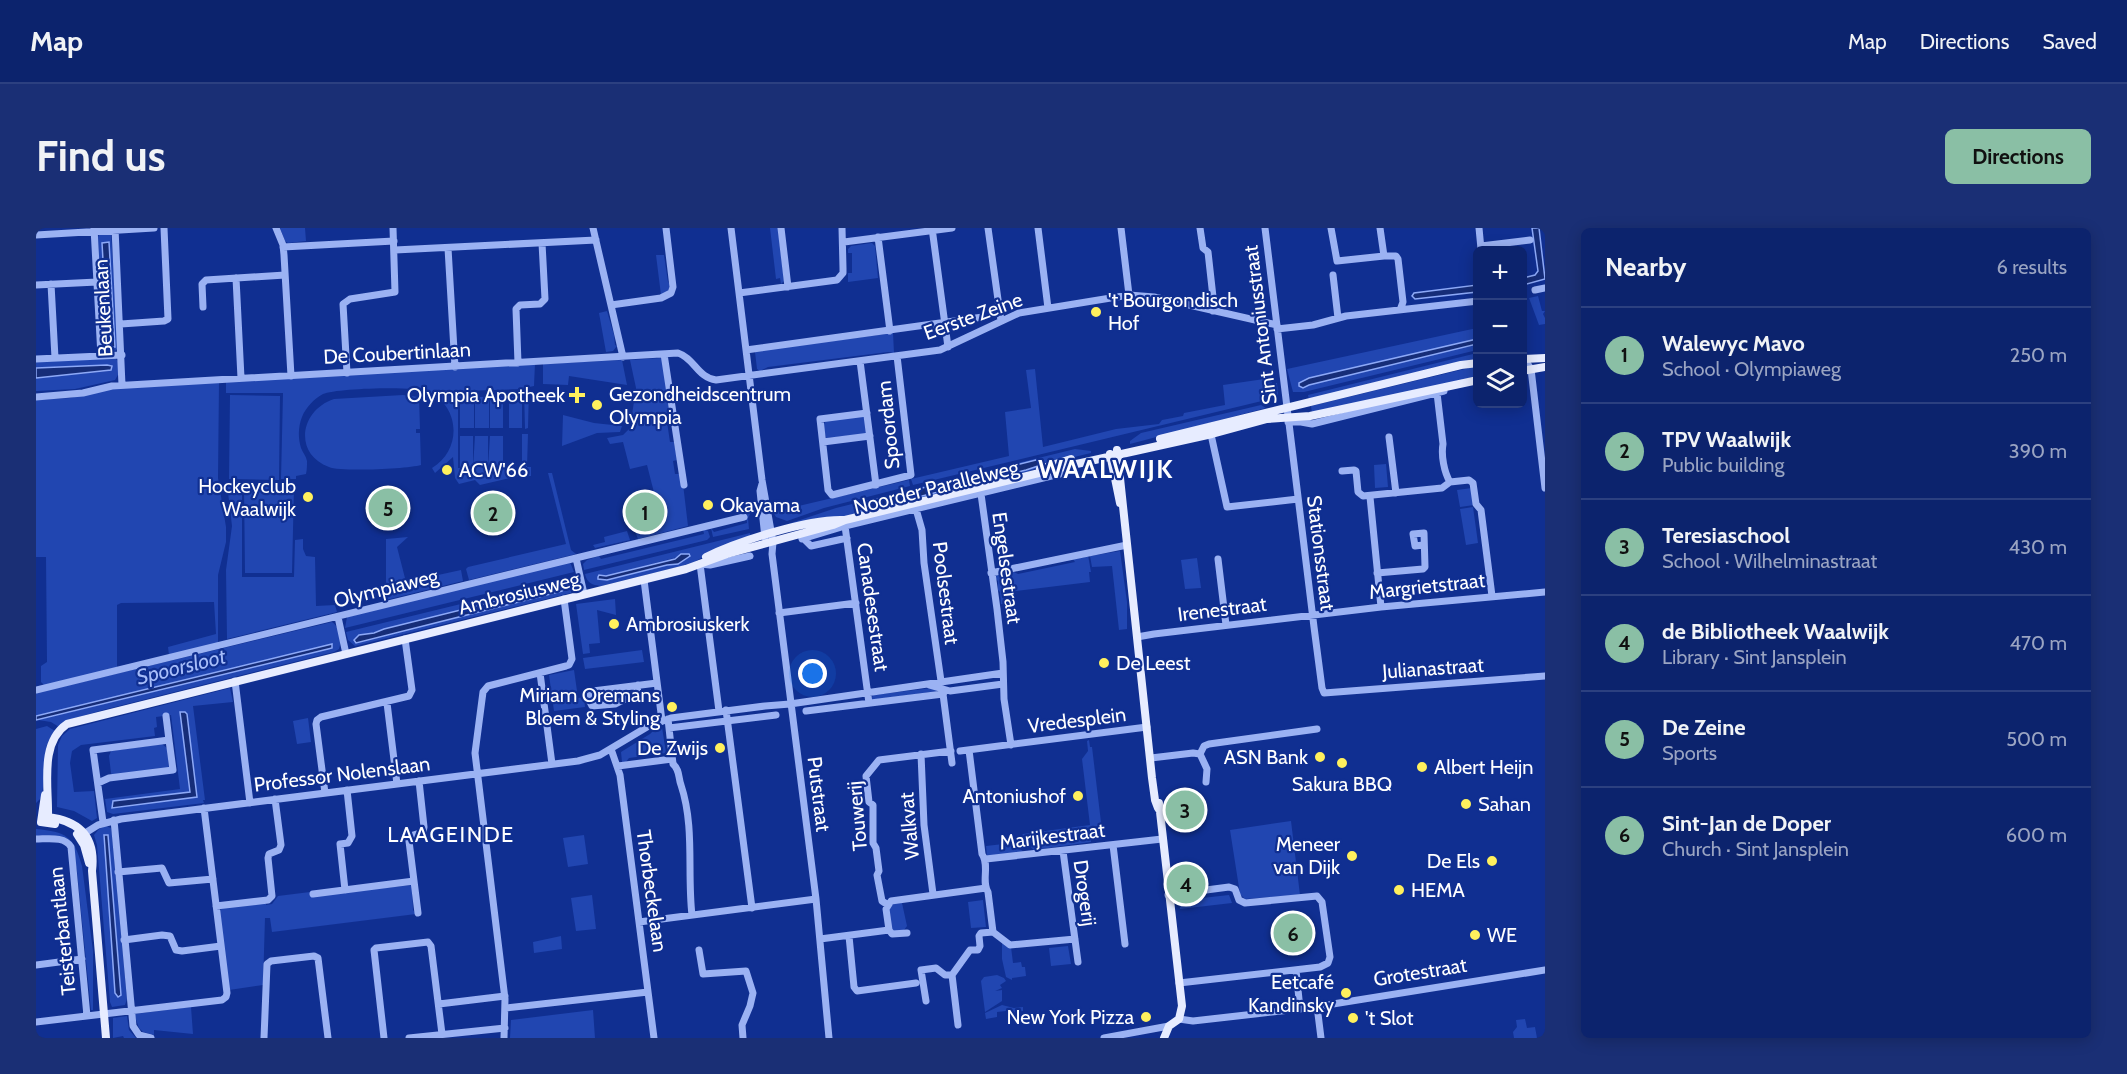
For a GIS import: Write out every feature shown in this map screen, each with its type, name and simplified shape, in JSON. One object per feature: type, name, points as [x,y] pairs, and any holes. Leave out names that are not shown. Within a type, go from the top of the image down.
[{"type":"main road","points":[[1527,360],[1545,358]]},
{"type":"main road","name":"Noorder Parallelweg","points":[[1018,478],[1053,464],[1211,432],[1287,407],[1461,364],[1473,363]]},
{"type":"main road","points":[[1527,370],[1545,365]]},
{"type":"main road","name":"Noorder Parallelweg","points":[[769,539],[800,534],[830,520],[845,523],[1114,453],[1132,452],[1267,418],[1288,420],[1473,383]]},
{"type":"main road","points":[[1114,453],[1115,487],[1123,511],[1151,761],[1157,777],[1160,799],[1158,808],[1182,1012],[1179,1019],[1169,1026],[1164,1038]]},
{"type":"main road","name":"Ambrosiusweg","points":[[42,819],[52,742],[57,732],[67,724],[700,567],[740,554],[769,539]]},
{"type":"main road","name":"Ambrosiusweg","points":[[700,567],[704,558],[725,547],[769,539]]},
{"type":"main road","points":[[42,819],[69,827],[82,835]]},
{"type":"main road","name":"Teisterbantlaan","points":[[82,835],[92,871],[98,921],[106,1038]]},
{"type":"main road","name":"Teisterbantlaan","points":[[101,1038],[103,1014]]},
{"type":"street","points":[[36,235],[54,231],[154,228]]},
{"type":"street","points":[[121,324],[168,319],[164,228]]},
{"type":"street","points":[[276,228],[283,247],[291,376]]},
{"type":"street","points":[[347,373],[343,304],[350,299],[395,292],[393,228]]},
{"type":"street","points":[[593,228],[623,357]]},
{"type":"street","points":[[611,305],[662,298],[671,293],[673,287],[666,228]]},
{"type":"street","name":"Putstraat","points":[[731,228],[816,899],[829,1038]]},
{"type":"street","points":[[781,228],[788,286]]},
{"type":"street","points":[[739,293],[833,281],[840,278],[843,273],[842,228]]},
{"type":"street","points":[[844,242],[952,228]]},
{"type":"street","points":[[988,228],[1000,321]]},
{"type":"street","points":[[1038,228],[1048,308]]},
{"type":"street","points":[[1121,228],[1129,295]]},
{"type":"street","points":[[1200,228],[1203,248],[1208,252],[1213,311]]},
{"type":"street","name":"Sint Antoniusstraat","points":[[1265,228],[1288,420]]},
{"type":"street","points":[[1331,228],[1337,261],[1396,256],[1403,302],[1400,310]]},
{"type":"street","points":[[1380,228],[1384,256]]},
{"type":"street","points":[[1479,228],[1481,246]]},
{"type":"street","name":"Beukenlaan","points":[[115,229],[122,385]]},
{"type":"street","points":[[932,229],[943,324],[948,347]]},
{"type":"street","name":"Beukenlaan","points":[[94,230],[101,356]]},
{"type":"street","points":[[878,237],[890,331]]},
{"type":"street","points":[[395,250],[596,240]]},
{"type":"street","points":[[1493,246],[1530,240]]},
{"type":"street","points":[[283,247],[394,241]]},
{"type":"street","points":[[518,363],[517,306],[540,304],[545,299],[542,243]]},
{"type":"street","points":[[448,248],[455,367]]},
{"type":"street","points":[[203,308],[202,284],[204,280],[285,275]]},
{"type":"street","points":[[1333,275],[1338,318]]},
{"type":"street","points":[[236,278],[241,378]]},
{"type":"street","points":[[36,285],[97,282]]},
{"type":"street","points":[[51,284],[55,358]]},
{"type":"street","points":[[1535,291],[1545,288]]},
{"type":"street","name":"Eerste Zeine","points":[[750,375],[935,351],[1019,313],[1129,295],[1154,297],[1277,327],[1313,325],[1338,318],[1473,302]]},
{"type":"street","points":[[746,350],[983,317]]},
{"type":"street","points":[[664,354],[684,485]]},
{"type":"street","name":"De Coubertinlaan","points":[[36,397],[72,394],[122,385],[664,354],[682,354],[708,379],[750,375]]},
{"type":"street","points":[[36,359],[122,355]]},
{"type":"street","name":"Spoordam","points":[[867,413],[820,419],[830,493],[836,495],[909,477],[912,472],[897,356]]},
{"type":"street","points":[[860,361],[876,485]]},
{"type":"street","points":[[1527,370],[1545,488]]},
{"type":"street","points":[[1288,420],[1312,424],[1473,383]]},
{"type":"street","points":[[1437,393],[1442,450],[1446,476],[1450,482]]},
{"type":"street","name":"Stationsstraat","points":[[1288,420],[1324,693]]},
{"type":"street","points":[[1211,432],[1227,507],[1298,499]]},
{"type":"street","points":[[823,442],[870,436]]},
{"type":"street","points":[[1389,437],[1396,493]]},
{"type":"street","name":"Noorder Parallelweg","points":[[845,523],[916,509],[1072,471],[1072,465]]},
{"type":"street","points":[[1342,471],[1356,471],[1359,492],[1363,496],[1370,497],[1442,488],[1450,482],[1468,480],[1473,483],[1476,504],[1481,510],[1492,596]]},
{"type":"street","name":"Engelsestraat","points":[[981,494],[1001,647]]},
{"type":"street","points":[[1370,497],[1381,607]]},
{"type":"street","name":"Poolsestraat","points":[[916,509],[922,530],[924,563],[941,681]]},
{"type":"street","name":"Olympiaweg","points":[[36,690],[744,517]]},
{"type":"street","name":"Canadesestraat","points":[[845,523],[869,703]]},
{"type":"street","name":"Noorder Parallelweg","points":[[800,534],[811,546],[847,538]]},
{"type":"street","points":[[991,573],[1127,545]]},
{"type":"street","points":[[1377,573],[1423,569],[1425,567],[1423,546]]},
{"type":"street","name":"Ambrosiusweg","points":[[700,567],[740,554],[750,555]]},
{"type":"street","points":[[576,558],[584,594]]},
{"type":"street","points":[[1218,559],[1226,625]]},
{"type":"street","points":[[700,567],[723,711],[727,721],[752,908]]},
{"type":"street","points":[[644,580],[657,683],[673,764],[678,769],[680,784],[684,791],[690,839],[692,880],[689,888],[692,915]]},
{"type":"street","name":"Margrietstraat","points":[[1312,615],[1545,592]]},
{"type":"street","points":[[504,1038],[505,996],[475,746],[484,689],[569,664],[572,659],[564,599]]},
{"type":"street","points":[[779,614],[856,603]]},
{"type":"street","name":"Irenestraat","points":[[1137,638],[1312,615]]},
{"type":"street","points":[[338,617],[346,654]]},
{"type":"street","points":[[325,793],[317,720],[321,717],[405,699],[411,694],[405,639]]},
{"type":"street","name":"Vredesplein","points":[[1001,647],[1011,745]]},
{"type":"street","points":[[540,673],[552,764]]},
{"type":"street","points":[[666,723],[723,711],[790,704],[1003,673]]},
{"type":"street","name":"Julianastraat","points":[[1324,693],[1545,676]]},
{"type":"street","points":[[235,681],[250,802]]},
{"type":"street","points":[[638,685],[637,693],[615,704],[592,706],[590,702],[590,692],[638,685],[657,683]]},
{"type":"street","points":[[806,711],[1003,684]]},
{"type":"street","points":[[929,685],[944,692]]},
{"type":"street","points":[[944,692],[952,763]]},
{"type":"street","points":[[811,701],[821,709]]},
{"type":"street","points":[[387,703],[397,784]]},
{"type":"street","points":[[765,706],[766,716]]},
{"type":"street","points":[[666,723],[727,721],[776,715]]},
{"type":"street","points":[[98,783],[109,778],[173,770],[166,716]]},
{"type":"street","name":"Professor Nolenslaan","points":[[82,835],[103,822],[114,820],[587,759],[611,749],[647,727],[666,723]]},
{"type":"street","name":"Vredesplein","points":[[960,751],[1147,727]]},
{"type":"street","points":[[1204,764],[1200,754],[1204,746],[1209,744],[1317,729]]},
{"type":"street","points":[[103,822],[93,750],[169,740]]},
{"type":"street","name":"Thorbeckelaan","points":[[611,749],[618,765],[654,1038]]},
{"type":"street","name":"Marijkestraat","points":[[969,750],[982,854],[986,859],[1162,839]]},
{"type":"street","name":"Touwerij","points":[[889,930],[886,909],[888,905],[882,901],[877,875],[879,871],[876,848],[873,843],[873,805],[869,802],[866,776],[879,759],[951,751]]},
{"type":"street","points":[[1151,761],[1193,753],[1200,754]]},
{"type":"street","name":"Walkvat","points":[[921,754],[924,825],[933,894]]},
{"type":"street","points":[[618,765],[672,759]]},
{"type":"street","points":[[418,913],[410,836],[423,832],[424,827],[419,781]]},
{"type":"street","points":[[345,890],[340,844],[348,843],[352,836],[347,790]]},
{"type":"street","points":[[216,906],[268,900],[272,896],[268,858],[269,854],[279,850],[281,844],[275,799]]},
{"type":"street","points":[[36,1022],[222,1000],[226,997],[204,808]]},
{"type":"street","points":[[114,820],[133,1026],[143,1037],[151,1038]]},
{"type":"street","name":"Teisterbantlaan","points":[[36,839],[63,840],[69,843],[87,1016]]},
{"type":"street","points":[[1113,845],[1125,944]]},
{"type":"street","name":"Drogerij","points":[[1062,851],[1078,962]]},
{"type":"street","points":[[958,1025],[952,975],[970,950],[978,950],[981,933],[993,932],[986,888],[986,859]]},
{"type":"street","points":[[118,872],[162,868],[169,883],[213,879]]},
{"type":"street","points":[[313,894],[414,881]]},
{"type":"street","points":[[1168,895],[1233,887],[1241,902],[1312,896],[1320,898],[1329,960],[1320,967],[1179,983]]},
{"type":"street","points":[[888,905],[891,901],[986,888]]},
{"type":"street","points":[[639,922],[816,899]]},
{"type":"street","points":[[820,939],[889,930],[892,934],[907,933]]},
{"type":"street","name":"Drogerij","points":[[993,932],[1010,945],[1075,939]]},
{"type":"street","points":[[124,940],[170,936],[176,950],[182,951],[221,946]]},
{"type":"street","points":[[849,936],[854,987],[857,991],[916,983]]},
{"type":"street","points":[[384,1038],[374,950],[375,948],[430,943],[439,1004],[447,1035]]},
{"type":"street","points":[[699,950],[703,974],[746,971],[753,993],[742,1025],[743,1038]]},
{"type":"street","points":[[264,1038],[267,964],[271,961],[314,956],[318,958],[328,1038]]},
{"type":"street","points":[[36,965],[82,959]]},
{"type":"street","points":[[926,1001],[921,970],[936,968],[945,975],[952,975]]},
{"type":"street","points":[[1296,970],[1300,1009]]},
{"type":"street","name":"Grotestraat","points":[[1179,1019],[1207,1020],[1300,1009],[1545,970]]},
{"type":"street","points":[[506,1008],[648,992]]},
{"type":"street","points":[[439,1004],[505,996]]},
{"type":"street","points":[[1317,1006],[1321,1038]]},
{"type":"street","points":[[1104,1038],[1169,1026]]},
{"type":"street","points":[[411,1038],[505,1028]]},
{"type":"shaded area","points":[[280,228],[305,228],[306,241],[288,243]]},
{"type":"shaded area","points":[[770,228],[778,228],[784,281],[781,284],[780,278],[776,279]]},
{"type":"shaded area","points":[[1532,228],[1539,228],[1545,279],[1527,284],[1527,277],[1535,275],[1538,271]]},
{"type":"shaded area","points":[[111,234],[119,347],[114,352],[108,353],[104,350],[98,237]]},
{"type":"shaded area","points":[[109,242],[115,347],[108,347],[102,243]]},
{"type":"shaded area","points":[[872,243],[875,246],[878,278],[848,282],[848,273],[852,273],[852,253],[848,253],[848,249],[851,246]]},
{"type":"shaded area","points":[[656,255],[664,255],[670,284],[668,292],[661,295]]},
{"type":"shaded area","points":[[1473,286],[1473,292],[1415,299],[1412,296],[1414,293]]},
{"type":"shaded area","points":[[1538,296],[1542,311],[1545,311],[1543,314],[1545,324],[1539,325],[1529,298]]},
{"type":"shaded area","points":[[607,311],[617,346],[613,351],[606,352],[599,313]]},
{"type":"shaded area","points":[[1473,329],[1473,340],[1309,378],[1303,388],[1473,345],[1473,351],[1304,392],[1293,392],[1287,369]]},
{"type":"shaded area","points":[[893,333],[894,353],[768,367],[760,371],[757,369],[755,352],[757,351]]},
{"type":"shaded area","points":[[1473,340],[1473,345],[1303,388],[1299,386],[1299,383],[1309,378]]},
{"type":"shaded area","points":[[1473,354],[1473,362],[1309,400],[1308,395]]},
{"type":"shaded area","points":[[115,358],[118,361],[119,373],[115,380],[75,389],[36,391],[36,378],[109,371],[107,365],[36,368],[36,362]]},
{"type":"shaded area","points":[[661,358],[671,421],[667,422],[670,442],[674,442],[677,460],[673,461],[675,474],[680,474],[683,484],[688,526],[638,539],[635,531],[662,524],[647,465],[630,469],[623,442],[610,444],[607,438],[623,435],[630,428],[636,388],[630,360]]},
{"type":"shaded area","points":[[622,360],[627,385],[569,376],[568,385],[543,384],[543,364]]},
{"type":"shaded area","points":[[535,363],[534,386],[529,387],[528,428],[525,429],[524,389],[462,391],[462,397],[474,397],[474,428],[460,428],[460,402],[458,402],[458,468],[460,468],[460,436],[473,436],[473,468],[475,436],[488,436],[488,468],[490,436],[503,436],[503,467],[511,467],[514,470],[522,467],[522,434],[528,434],[527,467],[531,467],[531,476],[514,477],[480,485],[475,480],[459,484],[455,478],[453,457],[435,473],[432,468],[449,450],[454,428],[446,407],[427,391],[392,388],[358,389],[331,392],[320,396],[308,407],[301,421],[299,440],[307,461],[307,469],[306,474],[296,476],[296,479],[281,479],[283,393],[226,393],[226,382]]},
{"type":"shaded area","points":[[112,366],[111,370],[36,378],[36,368]]},
{"type":"shaded area","points":[[1473,367],[1473,378],[1312,413],[1311,406]]},
{"type":"shaded area","points":[[1035,369],[1043,447],[1116,429],[1159,424],[1162,420],[1183,416],[1184,413],[1225,405],[1223,385],[1271,378],[1272,383],[1277,383],[1278,395],[1266,400],[913,485],[911,479],[1009,456],[1005,412],[1031,408],[1026,370]]},
{"type":"shaded area","points":[[219,382],[218,478],[226,527],[226,542],[218,575],[218,643],[169,655],[168,647],[216,634],[214,602],[121,603],[117,605],[117,668],[45,686],[41,682],[41,666],[47,662],[46,557],[36,557],[36,400],[70,398],[115,388]]},
{"type":"shaded area","points":[[230,395],[280,396],[279,480],[229,479]]},
{"type":"shaded area","points":[[403,395],[419,397],[420,429],[416,429],[416,433],[420,433],[421,465],[402,468],[336,469],[317,461],[310,452],[305,432],[314,412],[323,405],[334,399]]},
{"type":"shaded area","points":[[475,397],[489,397],[489,428],[475,428]]},
{"type":"shaded area","points":[[490,397],[503,397],[503,428],[490,428]]},
{"type":"shaded area","points":[[509,397],[522,397],[522,428],[509,428]]},
{"type":"shaded area","points":[[1261,405],[1266,408],[1130,444],[1130,441],[1141,433]]},
{"type":"shaded area","points":[[563,415],[594,423],[622,426],[620,432],[597,433],[562,446]]},
{"type":"shaded area","points":[[862,416],[865,418],[867,431],[865,434],[826,438],[823,425],[826,421]]},
{"type":"shaded area","points":[[1075,449],[1091,451],[1091,453],[1053,462],[1027,472],[847,516],[785,525],[836,508]],"holes":[[[1038,460],[1038,466],[1026,470],[862,511],[857,511],[855,505]]]},
{"type":"shaded area","points":[[1036,460],[1040,463],[1038,466],[1026,470],[862,511],[857,511],[854,507],[857,504]]},
{"type":"shaded area","points":[[1386,464],[1388,487],[1375,488],[1374,465]]},
{"type":"shaded area","points":[[548,473],[552,473],[571,550],[576,554],[469,580],[466,569],[468,567],[566,544]]},
{"type":"shaded area","points":[[909,480],[910,486],[824,508],[787,521],[776,517],[773,512]]},
{"type":"shaded area","points":[[227,484],[242,484],[242,577],[294,577],[295,540],[303,539],[306,556],[315,557],[316,606],[335,605],[337,612],[227,639],[226,570],[232,526]]},
{"type":"shaded area","points":[[244,485],[294,487],[292,573],[245,573]]},
{"type":"shaded area","points":[[1472,488],[1474,505],[1460,507],[1457,490]]},
{"type":"shaded area","points":[[1473,507],[1478,543],[1466,545],[1460,509]]},
{"type":"shaded area","points":[[751,512],[748,518],[749,529],[713,537],[711,528],[714,532],[747,523],[746,513]]},
{"type":"shaded area","points":[[703,529],[708,531],[710,537],[707,540],[584,570],[583,564],[587,560],[599,556],[601,559],[704,534]]},
{"type":"shaded area","points":[[627,531],[630,540],[595,548],[593,545],[605,542],[604,537]]},
{"type":"shaded area","points":[[750,533],[751,538],[724,546],[682,566],[601,586],[590,583],[585,574]],"holes":[[[689,554],[678,564],[607,580],[599,575],[606,576]]]},
{"type":"shaded area","points":[[408,537],[397,547],[406,582],[461,570],[463,581],[386,600],[386,539]]},
{"type":"shaded area","points":[[1120,551],[1127,602],[1127,629],[1119,630],[1112,566],[1092,567],[1090,556]]},
{"type":"shaded area","points":[[681,554],[690,556],[678,564],[607,580],[598,579],[599,575],[606,576],[675,559]]},
{"type":"shaded area","points":[[1088,555],[1091,572],[1089,572],[1090,582],[1008,592],[1006,604],[1001,604],[998,581],[995,578],[998,573],[1012,571],[1018,574],[1075,562],[1073,559]]},
{"type":"shaded area","points":[[1197,558],[1201,588],[1185,589],[1181,560]]},
{"type":"shaded area","points":[[570,562],[574,572],[345,628],[347,617]]},
{"type":"shaded area","points":[[575,576],[577,584],[571,593],[355,646],[348,640],[346,632]],"holes":[[[561,585],[565,588],[562,591],[367,639],[356,637]]]},
{"type":"shaded area","points":[[561,585],[566,586],[562,591],[356,643],[354,640],[359,635]]},
{"type":"shaded area","points":[[615,599],[616,615],[597,610],[600,643],[589,644],[590,653],[583,654],[576,604]]},
{"type":"shaded area","points":[[332,622],[339,631],[340,638],[339,649],[334,652],[103,710],[65,721],[59,727],[51,722],[38,720],[328,649],[328,645],[36,716],[36,693]]},
{"type":"shaded area","points":[[332,644],[332,648],[36,720],[36,716]]},
{"type":"shaded area","points":[[642,650],[644,662],[585,669],[583,658]]},
{"type":"shaded area","points":[[574,670],[578,698],[584,697],[585,707],[554,711],[549,675]]},
{"type":"shaded area","points":[[230,688],[233,702],[193,706],[204,803],[113,814],[107,812],[105,799],[180,789],[171,715],[156,717],[155,736],[81,745],[72,751],[70,763],[74,792],[94,791],[97,818],[92,821],[74,811],[57,807],[58,745],[62,736],[70,729]],"holes":[[[186,712],[197,797],[112,803],[190,792]]]},
{"type":"shaded area","points":[[932,688],[938,691],[871,700],[873,695]]},
{"type":"shaded area","points":[[180,712],[187,714],[197,797],[112,808],[113,801],[190,792]]},
{"type":"shaded area","points":[[308,718],[311,742],[297,744],[293,721]]},
{"type":"shaded area","points":[[47,726],[55,731],[47,745],[42,797],[36,803],[36,729]]},
{"type":"shaded area","points":[[662,727],[666,753],[629,758],[625,763],[622,762],[621,752]]},
{"type":"shaded area","points":[[1089,740],[1090,747],[1092,747],[1103,839],[1034,850],[1020,838],[1023,834],[1090,825],[1082,759],[1088,751],[1087,741]]},
{"type":"shaded area","points":[[162,744],[167,748],[169,768],[112,775],[109,756],[111,751]]},
{"type":"shaded area","points":[[1291,821],[1300,895],[1245,899],[1240,894],[1230,830]]},
{"type":"shaded area","points":[[106,826],[111,828],[112,834],[127,999],[125,1005],[112,1007],[97,845],[94,835]]},
{"type":"shaded area","points":[[36,829],[55,832],[67,837],[79,856],[93,951],[93,1010],[91,1010],[77,871],[70,842],[67,838],[36,837]]},
{"type":"shaded area","points":[[104,835],[108,835],[121,995],[118,997],[115,993]]},
{"type":"shaded area","points":[[584,835],[588,864],[568,867],[563,838]]},
{"type":"shaded area","points":[[1012,843],[1024,852],[987,856],[986,846]]},
{"type":"shaded area","points":[[412,885],[413,910],[416,914],[272,932],[270,918],[265,918],[263,985],[229,990],[219,912],[222,908],[272,904],[278,896],[310,892],[311,896]]},
{"type":"shaded area","points":[[592,895],[596,929],[576,931],[571,898]]},
{"type":"shaded area","points":[[1229,895],[1232,903],[1180,909],[1179,898],[1184,900]]},
{"type":"shaded area","points":[[983,900],[986,927],[971,928],[968,902]]},
{"type":"shaded area","points":[[893,903],[902,903],[907,926],[904,930],[892,931],[888,909]]},
{"type":"shaded area","points":[[561,936],[562,949],[534,953],[533,942]]},
{"type":"shaded area","points":[[1002,943],[1011,947],[1013,963],[1021,962],[1022,967],[1025,967],[1026,976],[1012,978],[1012,980],[1006,977],[1002,959]]},
{"type":"shaded area","points":[[1068,946],[1071,964],[1051,966],[1049,948]]},
{"type":"shaded area","points":[[997,975],[1006,981],[1000,985],[1002,988],[995,991],[1002,990],[1002,1001],[985,1012],[981,981],[984,977]]},
{"type":"shaded area","points":[[1002,1005],[1014,1008],[1023,1007],[1023,1011],[1007,1014],[1006,1011],[997,1012],[997,1017],[986,1019],[985,1013]]},
{"type":"shaded area","points":[[191,1007],[193,1034],[154,1030],[154,1035],[143,1032],[134,1014]]},
{"type":"shaded area","points":[[593,1010],[595,1038],[510,1038],[511,1020]]},
{"type":"shaded area","points":[[127,1016],[129,1030],[136,1038],[124,1038],[123,1036],[113,1038],[113,1018]]},
{"type":"shaded area","points":[[1525,1019],[1527,1028],[1535,1027],[1537,1038],[1514,1038],[1516,1020]]},
{"type":"place","name":"'t Bourgondisch Hof","points":[[1096,312]]},
{"type":"place","name":"Olympia Apotheek","points":[[577,395]]},
{"type":"place","name":"Gezondheidscentrum Olympia","points":[[597,405]]},
{"type":"place","name":"ACW'66","points":[[447,470]]},
{"type":"place","name":"Hockeyclub Waalwijk","points":[[308,497]]},
{"type":"place","name":"Okayama","points":[[708,505]]},
{"type":"place","name":"De Zeine","points":[[388,508]]},
{"type":"place","name":"Walewyc Mavo","points":[[645,512]]},
{"type":"place","name":"TPV Waalwijk","points":[[493,513]]},
{"type":"place","name":"Ambrosiuskerk","points":[[614,624]]},
{"type":"place","name":"De Leest","points":[[1104,663]]},
{"type":"place","name":"Miriam Oremans Bloem & Styling","points":[[672,707]]},
{"type":"place","name":"De Zwijs","points":[[720,748]]},
{"type":"place","name":"ASN Bank","points":[[1320,757]]},
{"type":"place","name":"Sakura BBQ","points":[[1342,763]]},
{"type":"place","name":"Albert Heijn","points":[[1422,767]]},
{"type":"place","name":"Antoniushof","points":[[1078,796]]},
{"type":"place","name":"Sahan","points":[[1466,804]]},
{"type":"place","name":"Teresiaschool","points":[[1185,810]]},
{"type":"place","name":"Meneer van Dijk","points":[[1352,856]]},
{"type":"place","name":"De Els","points":[[1492,861]]},
{"type":"place","name":"de Bibliotheek Waalwijk","points":[[1186,884]]},
{"type":"place","name":"HEMA","points":[[1399,890]]},
{"type":"place","name":"Sint-Jan de Doper","points":[[1293,933]]},
{"type":"place","name":"WE","points":[[1475,935]]},
{"type":"place","name":"Eetcafé Kandinsky","points":[[1346,993]]},
{"type":"place","name":"New York Pizza","points":[[1146,1017]]},
{"type":"place","name":"'t Slot","points":[[1353,1018]]},
{"type":"district","name":"WAALWIJK","points":[[1106,469]]},
{"type":"district","name":"LAAGEINDE","points":[[451,834]]},
{"type":"water label","name":"Spoorsloot","points":[[181,667]]}]
